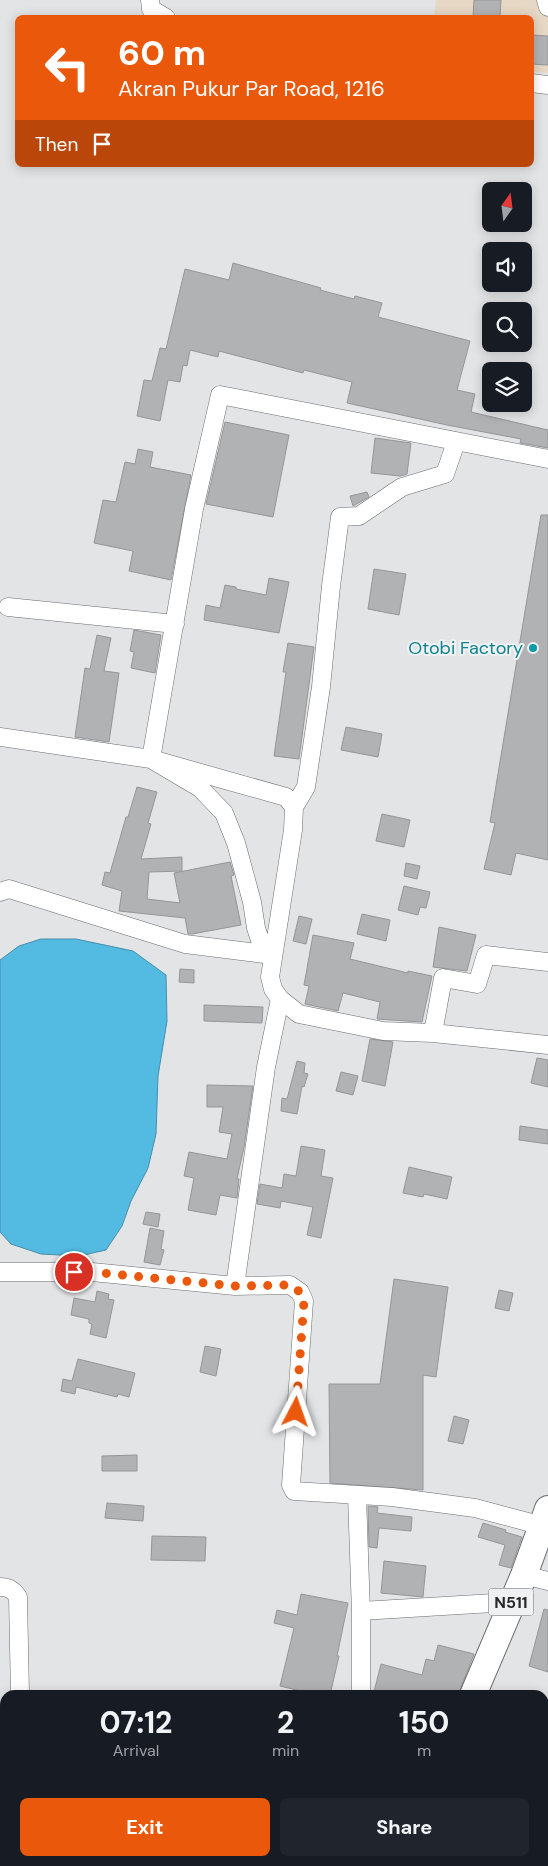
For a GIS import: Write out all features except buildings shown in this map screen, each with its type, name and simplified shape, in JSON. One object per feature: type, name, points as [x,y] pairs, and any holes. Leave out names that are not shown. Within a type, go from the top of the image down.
[{"type":"highway","name":"N511","points":[[474,1690],[511,1602],[536,1578],[545,1517]]},
{"type":"street","points":[[150,0],[152,9],[161,15]]},
{"type":"street","points":[[546,0],[548,7]]},
{"type":"street","points":[[534,83],[548,85]]},
{"type":"street","points":[[151,758],[194,509],[220,395],[548,459]]},
{"type":"street","points":[[456,442],[445,474],[402,487],[359,516],[340,517],[321,688],[306,787],[294,807],[293,830],[270,978],[273,989],[280,999],[299,1014],[383,1031],[433,1033],[548,1045]]},
{"type":"street","points":[[8,607],[175,624]]},
{"type":"street","points":[[0,737],[151,758],[286,797],[294,807]]},
{"type":"street","points":[[151,758],[200,788],[224,813],[236,843],[260,940],[273,955]]},
{"type":"street","points":[[0,892],[9,889],[185,944],[273,955]]},
{"type":"street","points":[[433,1033],[443,978],[477,984],[486,955],[548,962]]},
{"type":"street","points":[[235,1286],[266,1067],[280,999]]},
{"type":"street","points":[[0,1272],[92,1272],[235,1286],[290,1285],[300,1292],[304,1301],[292,1485],[294,1491],[302,1493],[392,1497],[545,1517]]},
{"type":"street","points":[[357,1495],[361,1611],[361,1690]]},
{"type":"street","points":[[0,1587],[6,1587],[14,1591],[18,1597],[20,1690]]},
{"type":"street","points":[[361,1611],[511,1602]]},
{"type":"shaded area","points":[[436,0],[548,0],[548,73],[534,72],[534,15],[434,15]]},
{"type":"water","points":[[41,939],[76,939],[133,951],[166,975],[167,1021],[158,1076],[156,1134],[148,1168],[131,1201],[122,1226],[106,1250],[79,1256],[41,1254],[11,1244],[0,1232],[0,960],[19,946]]},
{"type":"place","name":"Otobi Factory","points":[[533,648]]},
{"type":"route","points":[[74,1272],[92,1272],[235,1286],[290,1285],[300,1292],[304,1301],[296,1412]]}]
